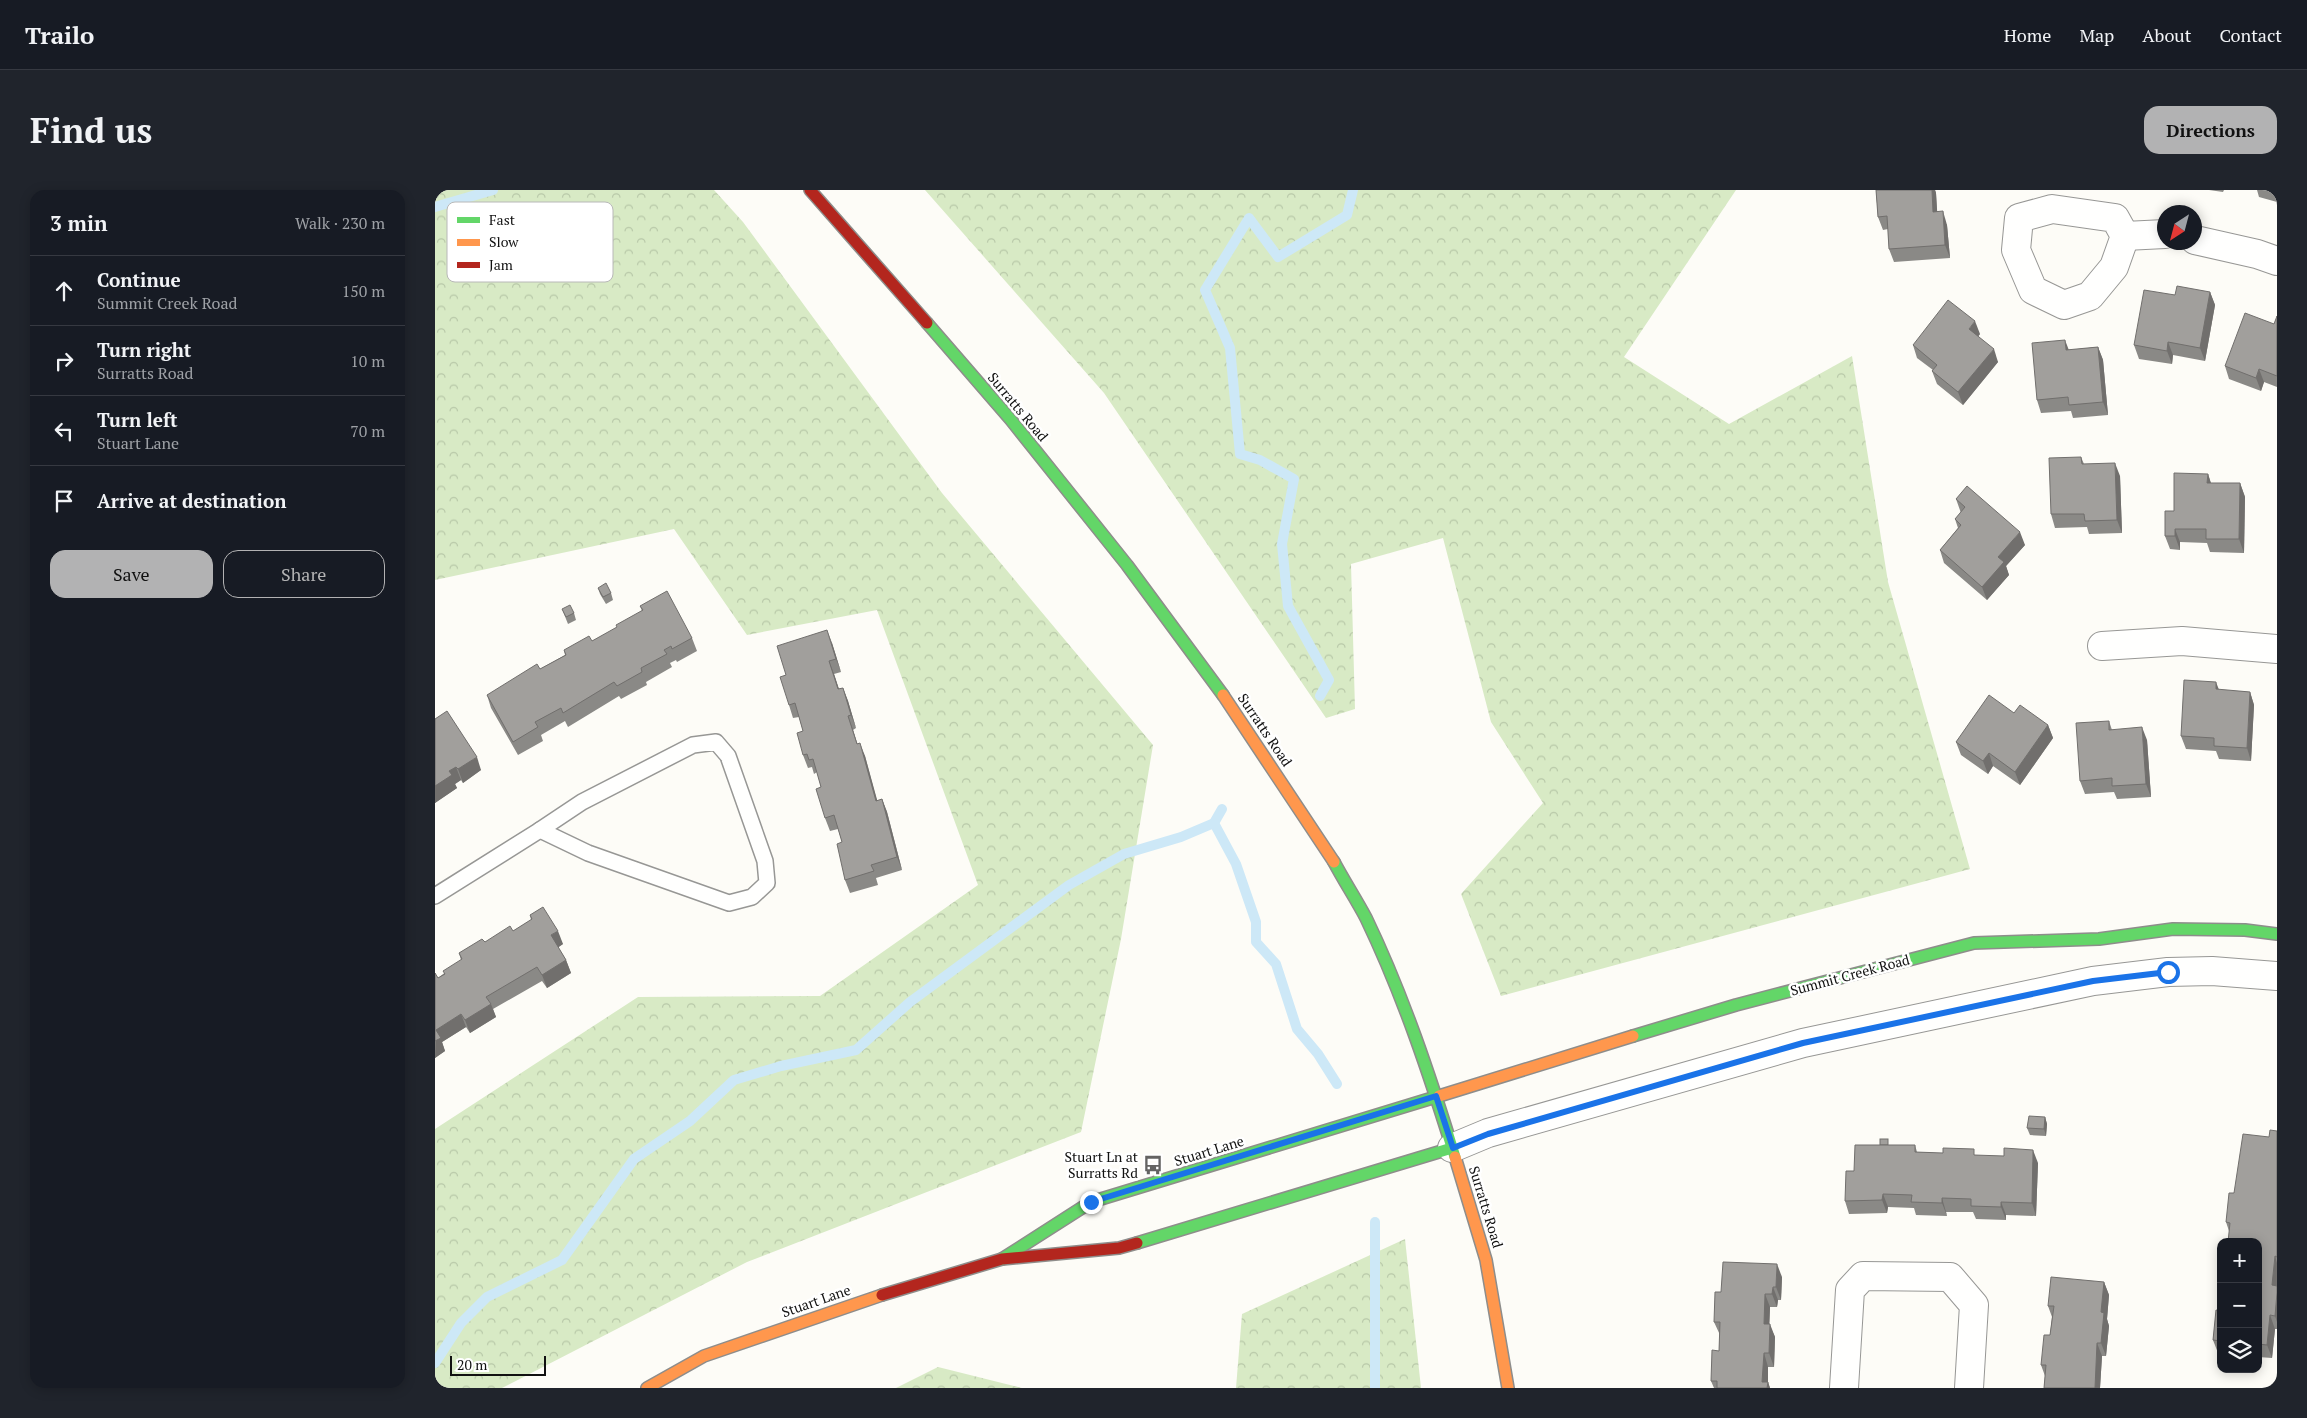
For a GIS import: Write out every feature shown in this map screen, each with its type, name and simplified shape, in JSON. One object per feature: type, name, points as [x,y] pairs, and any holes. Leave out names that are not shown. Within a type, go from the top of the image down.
[{"type":"street","name":"Surratts Road","points":[[810,190],[1011,420],[1127,565],[1227,701],[1329,853],[1365,917],[1392,976],[1436,1096],[1486,1260],[1508,1388]]},
{"type":"street","points":[[2125,236],[2157,234]]},
{"type":"street","points":[[2202,242],[2257,254],[2277,261]]},
{"type":"street","points":[[2102,646],[2182,641],[2277,649]]},
{"type":"street","name":"Summit Creek Road","points":[[1436,1096],[1736,1006],[1974,943],[2099,939],[2173,929],[2245,930],[2277,934]]},
{"type":"street","points":[[1453,1148],[1488,1134],[1803,1043],[2083,983],[2168,972],[2212,971],[2277,976]]},
{"type":"street","name":"Stuart Lane","points":[[1002,1258],[1091,1202],[1436,1096]]},
{"type":"street","name":"Stuart Lane","points":[[647,1388],[704,1356],[857,1303],[1002,1258],[1119,1248],[1453,1148]]},
{"type":"street","points":[[1844,1388],[1851,1290],[1863,1276],[1950,1277],[1974,1305],[1969,1388]]},
{"type":"lane","points":[[435,896],[582,802],[693,745],[716,742],[728,756],[765,861],[767,883],[752,897],[729,903],[588,852],[540,830]]},
{"type":"green space","points":[[435,190],[714,190],[743,222],[942,493],[1153,745],[1121,939],[1081,1132],[747,1262],[502,1388],[435,1388],[435,1129],[638,997],[820,996],[978,885],[877,610],[747,635],[674,529],[435,580]]},
{"type":"green space","points":[[925,190],[1736,190],[1624,357],[1729,424],[1852,356],[1888,582],[1970,869],[1501,996],[1461,894],[1543,803],[1491,722],[1443,538],[1351,564],[1355,709],[1326,718],[1104,393]]},
{"type":"green space","points":[[1405,1239],[1421,1388],[1236,1388],[1242,1314]]},
{"type":"green space","points":[[938,1367],[1022,1388],[896,1388]]},
{"type":"building","points":[[1876,190],[1932,190],[1933,212],[1943,211],[1945,245],[1889,249],[1887,216],[1878,217]]},
{"type":"building","points":[[2177,286],[2210,292],[2200,348],[2168,342],[2167,351],[2134,345],[2144,290],[2175,295]]},
{"type":"building","points":[[1948,300],[1975,321],[1969,329],[1994,349],[1958,392],[1932,371],[1937,365],[1913,345]]},
{"type":"building","points":[[2245,313],[2274,324],[2277,316],[2277,376],[2259,369],[2256,378],[2225,366]]},
{"type":"building","points":[[2065,340],[2066,350],[2098,347],[2103,402],[2069,405],[2068,397],[2037,400],[2032,343]]},
{"type":"building","points":[[2081,457],[2082,464],[2115,463],[2117,520],[2085,521],[2084,514],[2051,514],[2049,458]]},
{"type":"building","points":[[2174,473],[2208,474],[2207,483],[2240,483],[2239,539],[2206,539],[2206,529],[2175,529],[2175,536],[2165,536],[2165,511],[2174,511]]},
{"type":"building","points":[[1967,486],[2020,532],[1998,557],[2004,562],[1982,587],[1940,550],[1961,525],[1955,519],[1965,507],[1956,499]]},
{"type":"building","points":[[606,583],[611,593],[603,597],[598,588]]},
{"type":"building","points":[[667,591],[692,638],[672,649],[671,646],[664,650],[667,654],[641,668],[642,672],[617,686],[614,682],[563,713],[561,708],[535,722],[538,727],[513,742],[487,695],[537,664],[540,669],[566,655],[564,650],[589,636],[592,641],[617,627],[616,625],[643,610],[640,606]]},
{"type":"building","points":[[570,605],[574,613],[566,617],[562,609]]},
{"type":"building","points":[[827,630],[836,659],[829,661],[838,689],[843,688],[851,715],[848,716],[857,744],[860,743],[876,801],[882,799],[897,857],[871,865],[874,871],[845,880],[837,844],[842,842],[834,815],[825,818],[816,789],[821,787],[813,759],[809,760],[807,754],[803,755],[797,733],[803,731],[795,703],[789,705],[780,677],[786,675],[777,646]]},
{"type":"building","points":[[2184,680],[2216,682],[2216,689],[2250,692],[2247,748],[2214,746],[2214,738],[2181,736]]},
{"type":"building","points":[[1989,695],[2014,713],[2020,705],[2048,725],[2015,772],[1989,753],[1983,761],[1956,742]]},
{"type":"building","points":[[447,711],[477,757],[458,769],[456,767],[449,771],[452,775],[435,786],[435,719]]},
{"type":"building","points":[[2109,721],[2109,730],[2142,727],[2146,784],[2112,786],[2112,778],[2080,781],[2076,723]]},
{"type":"building","points":[[543,907],[558,931],[551,935],[566,960],[542,975],[537,967],[486,997],[491,1004],[465,1020],[461,1014],[436,1030],[441,1038],[435,1041],[435,973],[438,978],[445,974],[443,971],[462,959],[459,953],[482,939],[485,942],[510,926],[513,931],[532,919],[530,915]]},
{"type":"building","points":[[2029,1116],[2045,1117],[2044,1129],[2027,1128]]},
{"type":"building","points":[[2270,1130],[2277,1131],[2277,1257],[2275,1256],[2272,1285],[2277,1286],[2277,1293],[2275,1316],[2270,1315],[2267,1345],[2262,1344],[2262,1238],[2228,1238],[2230,1223],[2226,1222],[2229,1193],[2234,1193],[2243,1134],[2269,1137]]},
{"type":"building","points":[[1880,1139],[1888,1139],[1888,1145],[1880,1145]]},
{"type":"building","points":[[1855,1145],[1915,1145],[1915,1152],[1943,1153],[1943,1148],[1974,1149],[1974,1155],[2004,1156],[2004,1148],[2033,1150],[2032,1203],[2001,1202],[2001,1207],[1971,1206],[1971,1199],[1942,1198],[1942,1203],[1911,1202],[1912,1195],[1883,1194],[1882,1200],[1845,1201],[1846,1171],[1854,1171]]},
{"type":"building","points":[[1723,1262],[1777,1264],[1776,1287],[1773,1287],[1772,1294],[1765,1294],[1764,1324],[1770,1324],[1769,1353],[1764,1353],[1762,1382],[1768,1382],[1767,1388],[1717,1388],[1717,1381],[1711,1381],[1712,1350],[1719,1351],[1720,1322],[1714,1322],[1715,1292],[1721,1292]]},
{"type":"building","points":[[2051,1277],[2104,1282],[2101,1312],[2104,1313],[2101,1343],[2097,1343],[2095,1388],[2044,1388],[2046,1365],[2041,1365],[2044,1335],[2050,1335],[2054,1306],[2048,1306]]},
{"type":"building","points":[[2216,1310],[2217,1340],[2213,1340]]},
{"type":"waterway","points":[[452,202],[493,190]]},
{"type":"waterway","points":[[1320,696],[1329,680],[1288,606],[1282,544],[1294,479],[1260,460],[1240,454],[1230,348],[1205,290],[1249,218],[1278,257],[1347,215],[1353,190]]},
{"type":"waterway","points":[[435,207],[447,203]]},
{"type":"waterway","points":[[435,1363],[461,1323],[487,1297],[562,1260],[634,1159],[690,1121],[734,1080],[781,1066],[856,1050],[910,1002],[1069,885],[1124,854],[1181,837],[1214,823],[1222,809]]},
{"type":"waterway","points":[[1214,823],[1236,864],[1256,922],[1256,942],[1276,964],[1297,1029],[1318,1054],[1337,1084]]},
{"type":"waterway","points":[[1375,1222],[1375,1388]]},
{"type":"traffic: fast","points":[[927,323],[1011,420],[1127,565],[1223,695]]},
{"type":"traffic: fast","points":[[1334,862],[1366,918],[1392,976],[1426,1066],[1455,1157]]},
{"type":"traffic: fast","points":[[1633,1036],[1736,1005],[1974,943],[2099,939],[2173,929],[2245,930],[2277,934]]},
{"type":"traffic: fast","points":[[1002,1259],[1091,1202],[1439,1096]]},
{"type":"traffic: fast","points":[[1137,1243],[1452,1148]]},
{"type":"traffic: slow","points":[[1223,695],[1334,862]]},
{"type":"traffic: slow","points":[[1439,1096],[1633,1036]]},
{"type":"traffic: slow","points":[[1455,1157],[1486,1260],[1508,1388]]},
{"type":"traffic: slow","points":[[647,1388],[704,1356],[882,1295]]},
{"type":"traffic: jam","points":[[810,190],[927,323]]},
{"type":"traffic: jam","points":[[882,1295],[1002,1259],[1119,1248],[1137,1243]]},
{"type":"place","name":"Stuart Ln at Surratts Rd","points":[[1153,1165]]},
{"type":"route","points":[[1091,1202],[1436,1096],[1453,1148],[1488,1134],[1803,1043],[2093,981],[2168,972]]}]
